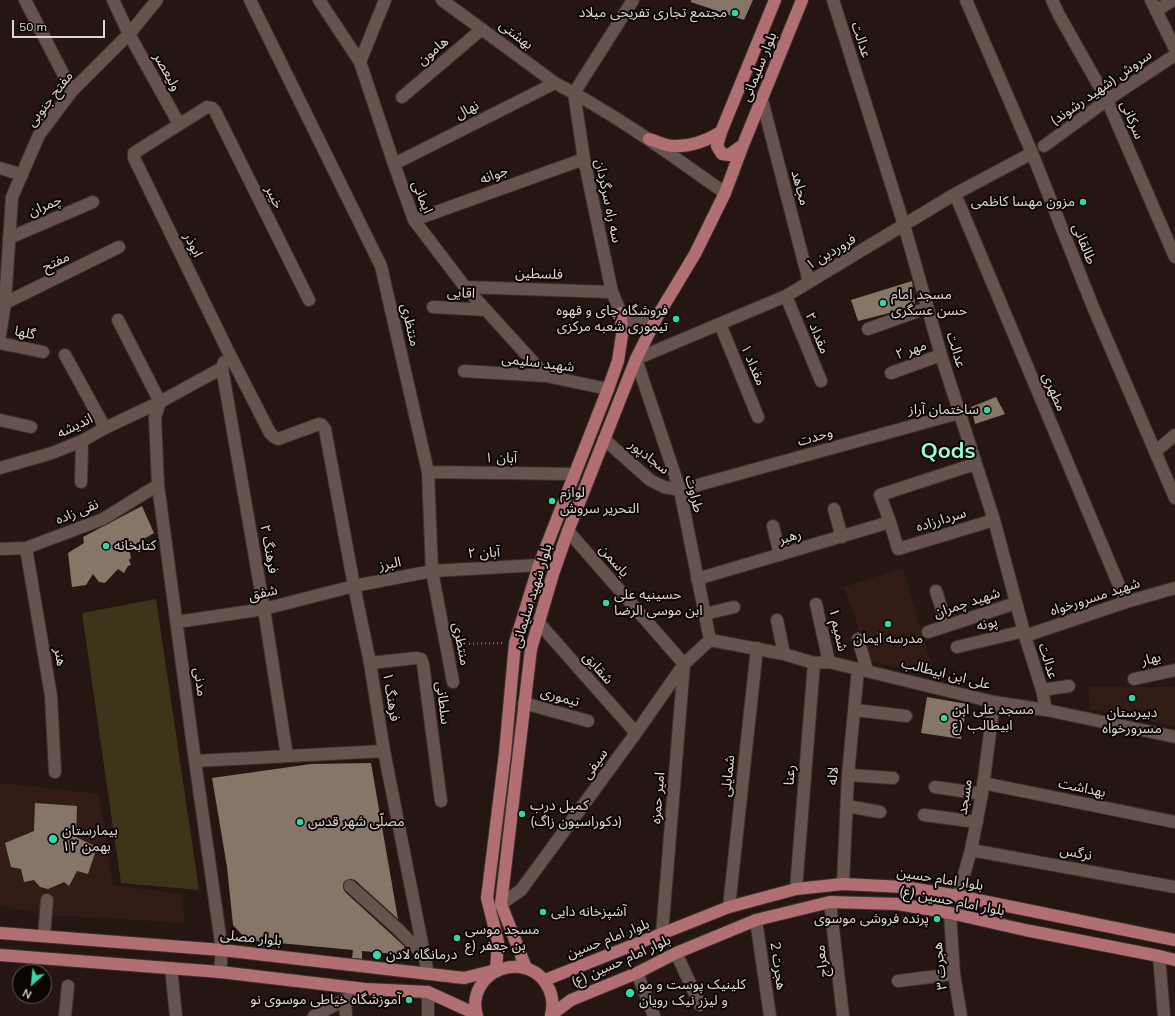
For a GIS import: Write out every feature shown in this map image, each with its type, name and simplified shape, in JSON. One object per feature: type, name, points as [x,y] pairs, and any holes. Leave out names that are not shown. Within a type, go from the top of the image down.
[{"type":"main road","name":"بلوار سلیمانی","points":[[775,0],[721,132],[717,146],[722,154],[729,155],[742,145],[762,100],[802,0]]},
{"type":"main road","points":[[648,139],[672,146],[689,146],[710,139],[721,132]]},
{"type":"main road","points":[[656,317],[695,254],[725,193],[742,145]]},
{"type":"main road","name":"بلوار شهید سلیمانی","points":[[496,970],[498,942],[487,898],[502,775],[515,643],[538,564],[618,361],[622,335],[620,313]]},
{"type":"main road","name":"بلوار شهید سلیمانی","points":[[526,968],[502,904],[531,649],[553,574],[568,531],[636,359],[656,317]]},
{"type":"main road","name":"بلوار امام حسین","points":[[544,980],[729,907],[796,889],[843,884],[904,887],[958,896],[1175,940]]},
{"type":"main road","name":"بلوار امام حسین (ع)","points":[[551,1016],[571,1000],[637,973],[676,953],[756,920],[830,902],[898,904],[950,913],[1025,930],[1175,960]]},
{"type":"main road","name":"بلوار مصلی","points":[[0,933],[222,950],[464,978],[506,967],[516,966],[526,968]]},
{"type":"main road","points":[[0,956],[220,972],[365,989],[428,992],[477,1015]]},
{"type":"main road","points":[[526,968],[536,973],[544,980],[551,993],[553,1006],[551,1016]]},
{"type":"main road","points":[[477,1015],[475,1001],[479,989],[486,978],[496,970]]},
{"type":"street","points":[[26,0],[72,91]]},
{"type":"street","name":"ولیعصر","points":[[113,0],[129,34],[179,124]]},
{"type":"street","name":"مفتح جنوبی","points":[[0,335],[5,303],[3,268],[9,238],[12,197],[39,135],[72,91],[129,34],[157,0]]},
{"type":"street","name":"منتظری","points":[[250,0],[381,266],[428,472],[432,571],[453,682]]},
{"type":"street","name":"ایمانی","points":[[319,0],[360,62],[414,220],[465,287],[546,376]]},
{"type":"street","points":[[360,62],[384,0]]},
{"type":"street","name":"بهشتی","points":[[442,0],[555,83],[574,93]]},
{"type":"street","points":[[633,0],[574,93],[648,139],[725,193]]},
{"type":"street","name":"عدالت","points":[[833,0],[904,224],[941,355],[994,520],[1016,603],[1042,690],[1046,710]]},
{"type":"street","name":"طالقانی","points":[[966,0],[1032,153],[1093,307],[1175,498]]},
{"type":"street","name":"سرکانی","points":[[1052,0],[1107,100],[1175,257]]},
{"type":"street","points":[[1173,0],[1154,5],[1175,49]]},
{"type":"street","name":"هامون","points":[[402,97],[482,29]]},
{"type":"street","name":"سروش (شهید رشوند)","points":[[1044,146],[1107,100],[1175,55]]},
{"type":"street","name":"نهال","points":[[394,164],[555,83]]},
{"type":"street","name":"سه راه سرگردان","points":[[574,93],[584,159],[612,292],[620,313]]},
{"type":"street","name":"مجاهد","points":[[762,100],[809,282]]},
{"type":"street","name":"خیبر","points":[[179,124],[207,107],[212,108],[215,111],[309,300]]},
{"type":"street","name":"ابوذر","points":[[179,124],[134,153],[134,158],[227,349],[270,433],[278,439],[319,424],[322,425]]},
{"type":"street","name":"فروردین ۱","points":[[636,359],[786,296],[955,194],[1032,153]]},
{"type":"street","name":"جوانه","points":[[414,220],[584,159]]},
{"type":"street","points":[[0,168],[22,175]]},
{"type":"street","name":"مطهری","points":[[955,194],[1126,602]]},
{"type":"street","name":"چمران","points":[[9,238],[93,202]]},
{"type":"street","name":"مفتح","points":[[5,303],[119,247]]},
{"type":"street","name":"فلسطین","points":[[465,287],[612,292]]},
{"type":"street","name":"مقداد ۲","points":[[786,296],[821,382]]},
{"type":"street","name":"اقایی","points":[[433,307],[486,310]]},
{"type":"street","points":[[868,329],[927,308]]},
{"type":"street","points":[[620,313],[631,321],[641,323],[656,317]]},
{"type":"street","points":[[118,320],[160,402]]},
{"type":"street","name":"مقداد ۱","points":[[720,324],[758,417]]},
{"type":"street","name":"گلها","points":[[0,343],[43,352]]},
{"type":"street","name":"فرهنگ ۲","points":[[227,349],[222,368],[264,609],[287,756]]},
{"type":"street","points":[[65,355],[105,428]]},
{"type":"street","name":"مهر ۲","points":[[891,373],[941,355]]},
{"type":"street","name":"طراوت","points":[[636,359],[680,490],[710,640]]},
{"type":"street","name":"اندیشه","points":[[0,468],[52,453],[82,441],[105,428],[160,402],[222,368]]},
{"type":"street","name":"شهید سلیمی","points":[[464,371],[546,376],[608,389]]},
{"type":"street","name":"مدنی","points":[[160,402],[155,417],[158,485],[222,950],[220,972]]},
{"type":"street","name":"وحدت","points":[[680,490],[959,413]]},
{"type":"street","points":[[0,420],[31,427]]},
{"type":"street","name":"فرهنگ ۱","points":[[322,425],[325,429],[370,663],[384,751],[428,974]]},
{"type":"street","points":[[1155,452],[1175,435]]},
{"type":"street","name":"سجادپور","points":[[604,439],[650,480],[664,487],[680,490]]},
{"type":"street","points":[[82,441],[82,482]]},
{"type":"street","points":[[890,522],[880,495],[975,464]]},
{"type":"street","name":"آبان ۱","points":[[428,472],[574,474]]},
{"type":"street","name":"نقی زاده","points":[[0,549],[26,548],[103,519],[158,485]]},
{"type":"street","points":[[834,509],[842,537]]},
{"type":"street","name":"سردارزاده","points":[[890,522],[898,548],[994,520]]},
{"type":"street","name":"رهبر","points":[[698,579],[890,522]]},
{"type":"street","points":[[773,526],[780,555]]},
{"type":"street","name":"یاسمن","points":[[568,531],[684,664]]},
{"type":"street","name":"هنر","points":[[26,548],[51,696],[55,772]]},
{"type":"street","name":"آبان ۲","points":[[432,571],[538,564]]},
{"type":"street","name":"البرز","points":[[354,586],[432,571]]},
{"type":"street","name":"شفق","points":[[177,622],[264,609],[354,586]]},
{"type":"street","name":"شهید مسرورخواه","points":[[1025,633],[1175,588]]},
{"type":"street","points":[[936,591],[947,626]]},
{"type":"street","name":"شهید چمران","points":[[928,632],[1016,603]]},
{"type":"street","name":"شمیم ۱","points":[[816,604],[829,662]]},
{"type":"street","points":[[705,614],[734,607]]},
{"type":"street","points":[[777,620],[784,654]]},
{"type":"street","name":"شقایق","points":[[538,622],[636,733]]},
{"type":"street","name":"پونه","points":[[957,647],[1025,633]]},
{"type":"street","points":[[858,639],[863,670]]},
{"type":"street","name":"سیفی","points":[[502,904],[521,890],[636,733],[684,664],[710,640]]},
{"type":"street","name":"علی ابن ابیطالب","points":[[710,640],[757,648],[814,663],[829,662],[994,702],[1046,710],[1175,737]]},
{"type":"street","name":"شمایلی","points":[[729,907],[757,648]]},
{"type":"street","name":"سلطانی","points":[[370,663],[416,658],[421,659],[423,664],[441,801]]},
{"type":"street","name":"رعنا","points":[[796,889],[814,663]]},
{"type":"street","name":"امیر حمزه","points":[[662,934],[684,664]]},
{"type":"street","name":"لاله","points":[[843,884],[848,775],[855,710],[863,670]]},
{"type":"street","name":"بهار","points":[[1134,679],[1175,670]]},
{"type":"street","points":[[1042,690],[1069,686]]},
{"type":"street","name":"تیموری","points":[[524,702],[588,721]]},
{"type":"street","name":"مسجد","points":[[958,896],[977,822],[994,702]]},
{"type":"street","points":[[855,710],[906,716]]},
{"type":"street","points":[[195,761],[384,751]]},
{"type":"street","points":[[848,775],[893,778]]},
{"type":"street","name":"بهداشت","points":[[935,786],[982,788],[1175,822]]},
{"type":"street","points":[[847,806],[880,812]]},
{"type":"street","points":[[924,815],[977,822]]},
{"type":"street","name":"نرگس","points":[[971,850],[1175,887]]},
{"type":"street","points":[[350,886],[400,930],[424,956]]},
{"type":"street","points":[[44,936],[47,900]]},
{"type":"street","name":"معراج","points":[[830,902],[843,1016]]},
{"type":"street","name":"هجرت ۳","points":[[950,913],[954,974],[961,1016]]},
{"type":"street","name":"هجرت 2","points":[[756,920],[770,1016]]},
{"type":"street","points":[[676,953],[700,1005]]},
{"type":"street","points":[[1159,956],[1164,1016]]},
{"type":"street","points":[[171,968],[176,1016]]},
{"type":"street","points":[[637,973],[654,1016]]},
{"type":"street","points":[[898,982],[954,974]]},
{"type":"street","points":[[65,1016],[68,986]]},
{"type":"street","points":[[314,1016],[345,1001],[365,989]]},
{"type":"street","points":[[428,992],[428,1016]]},
{"type":"street","points":[[345,1001],[346,1016]]},
{"type":"path","points":[[446,644],[515,643]]},
{"type":"shaded area","name":"مدرسه ایمان","points":[[903,568],[935,678],[870,660],[844,587]]},
{"type":"shaded area","points":[[156,599],[199,890],[121,883],[82,613]]},
{"type":"shaded area","name":"دبیرستان مسرورخواه","points":[[1088,687],[1175,687],[1175,726],[1090,709]]},
{"type":"shaded area","name":"بیمارستان ۱۲ بهمن","points":[[0,783],[99,794],[113,885],[182,894],[185,923],[46,915],[0,905]]},
{"type":"building","name":"مجتمع تجاری تفریحی میلاد","points":[[691,0],[753,0],[744,20],[691,2]]},
{"type":"building","name":"مسجد امام حسن عسگری","points":[[912,281],[915,304],[893,312],[858,321],[851,300]]},
{"type":"building","name":"ساختمان آراز","points":[[996,397],[1005,414],[975,424],[971,407]]},
{"type":"building","name":"کتابخانه","points":[[142,506],[154,533],[129,548],[131,558],[129,560],[131,565],[128,566],[124,573],[118,569],[105,583],[99,582],[93,574],[86,585],[72,587],[68,553],[84,543],[83,537]]},
{"type":"building","name":"مسجد علی ابن ابیطالب (ع","points":[[927,697],[967,704],[961,739],[921,733]]},
{"type":"building","name":"مصلّی شهر قدس","points":[[371,763],[398,919],[355,880],[351,879],[345,881],[343,888],[345,892],[404,946],[406,955],[362,951],[362,959],[352,958],[353,950],[247,940],[233,925],[227,867],[212,778],[311,764]]},
{"type":"building","points":[[35,803],[77,806],[76,837],[97,847],[88,874],[77,871],[69,886],[64,882],[48,889],[40,887],[34,880],[24,882],[21,869],[11,867],[5,843],[34,831]]},
{"type":"place","name":"مجتمع تجاری تفریحی میلاد","points":[[735,13]]},
{"type":"place","name":"مزون مهسا کاظمی","points":[[1083,202]]},
{"type":"place","name":"مسجد امام حسن عسگری","points":[[883,303]]},
{"type":"place","name":"فروشگاه چای و قهوه تیموری شعبه مرکزی","points":[[676,319]]},
{"type":"place","name":"ساختمان آراز","points":[[987,410]]},
{"type":"place","name":"لوازم التحریر سروش","points":[[552,501]]},
{"type":"place","name":"کتابخانه","points":[[106,546]]},
{"type":"place","name":"حسینیه علی ابن موسی الرضا","points":[[606,603]]},
{"type":"place","name":"مدرسه ایمان","points":[[888,624]]},
{"type":"place","name":"دبیرستان مسرورخواه","points":[[1132,698]]},
{"type":"place","name":"مسجد علی ابن ابیطالب (ع","points":[[944,718]]},
{"type":"place","name":"کمیل درب (دکوراسیون زاگ)","points":[[522,814]]},
{"type":"place","name":"مصلّی شهر قدس","points":[[300,822]]},
{"type":"place","name":"بیمارستان ۱۲ بهمن","points":[[53,839]]},
{"type":"place","name":"آشپزخانه دایی","points":[[543,912]]},
{"type":"place","name":"پرنده فروشی موسوی","points":[[937,919]]},
{"type":"place","name":"مسجد موسی بن جعفر (ع","points":[[457,938]]},
{"type":"place","name":"درمانگاه لادن","points":[[377,955]]},
{"type":"place","name":"کلینیک پوست و مو و لیزر نیک رویان","points":[[630,993]]},
{"type":"place","name":"آموزشگاه خیاطی موسوی نو","points":[[409,1000]]},
{"type":"district","name":"Qods","points":[[948,451]]}]
